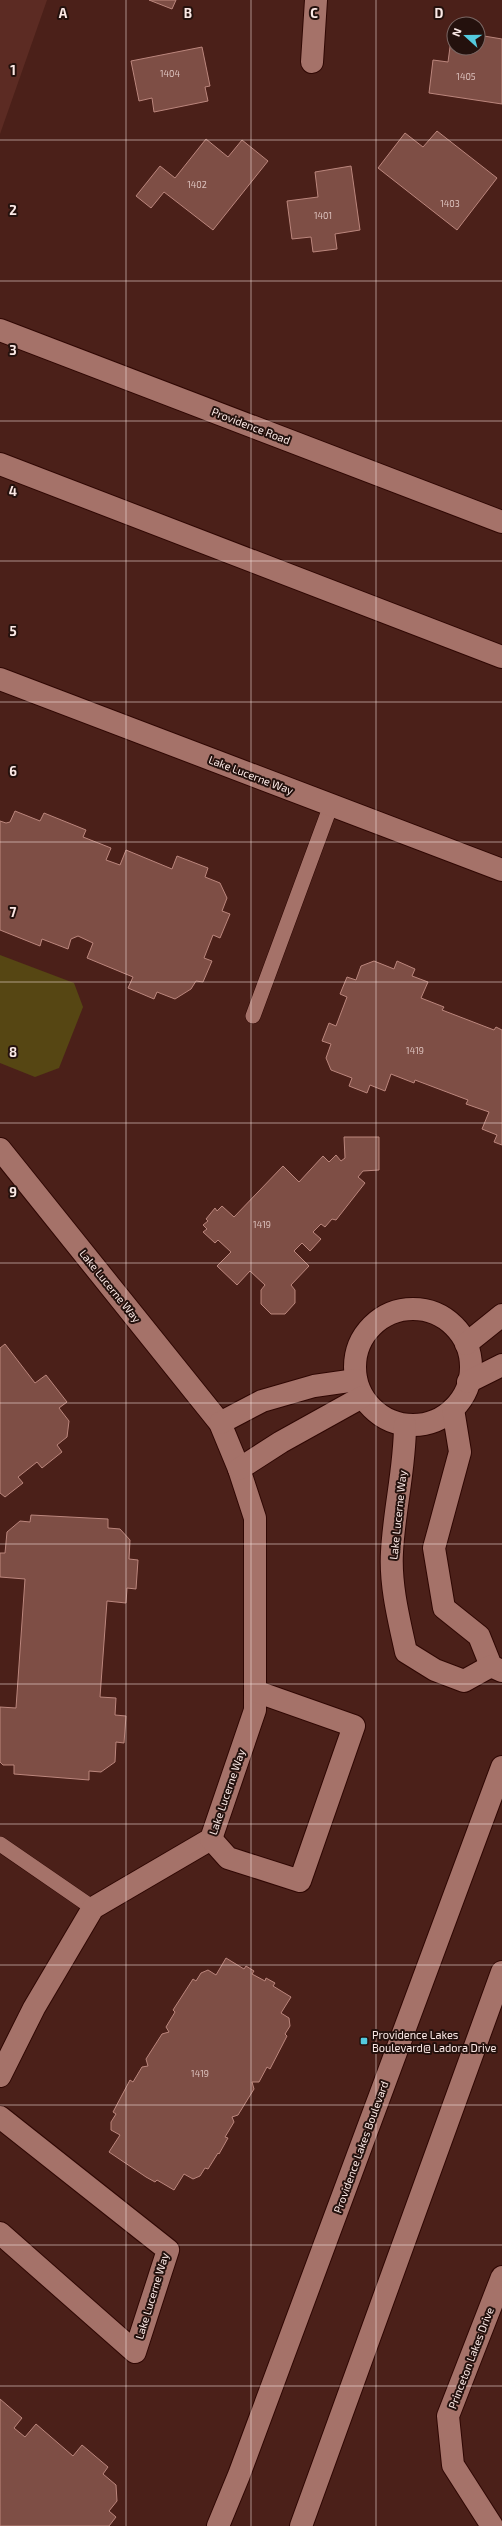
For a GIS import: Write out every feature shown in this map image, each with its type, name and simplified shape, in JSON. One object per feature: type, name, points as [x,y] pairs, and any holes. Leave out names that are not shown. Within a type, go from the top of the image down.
[{"type":"street","points":[[312,62],[316,0]]},
{"type":"street","name":"Providence Road","points":[[0,330],[502,522]]},
{"type":"street","points":[[0,464],[502,657]]},
{"type":"street","name":"Lake Lucerne Way","points":[[0,679],[502,870]]},
{"type":"street","name":"Lake Lucerne Way","points":[[0,1149],[220,1423],[239,1469],[255,1518],[255,1710],[211,1839],[93,1908],[34,2008],[0,2076]]},
{"type":"street","points":[[404,1309],[423,1309],[440,1316],[456,1328],[466,1344],[471,1360],[468,1382],[464,1395],[453,1409],[439,1419],[422,1425],[404,1425],[388,1420],[373,1411],[359,1389],[354,1361],[360,1343],[370,1327],[386,1316],[404,1309]]},
{"type":"street","points":[[466,1344],[502,1315]]},
{"type":"street","points":[[468,1382],[502,1365]]},
{"type":"street","points":[[220,1423],[262,1401],[314,1386],[359,1389]]},
{"type":"street","points":[[239,1469],[359,1389]]},
{"type":"street","name":"Lake Lucerne Way","points":[[404,1425],[405,1450],[392,1553],[397,1611],[406,1652],[435,1670],[464,1681],[496,1668],[479,1636],[444,1608],[434,1548],[460,1452],[453,1409]]},
{"type":"street","points":[[211,1839],[228,1858],[300,1880],[354,1726],[255,1691]]},
{"type":"street","name":"Providence Lakes Boulevard","points":[[218,2526],[239,2475],[502,1767]]},
{"type":"street","points":[[301,2526],[502,1972]]},
{"type":"street","name":"Lake Lucerne Way","points":[[0,2117],[168,2250],[135,2352],[0,2233]]},
{"type":"street","name":"Princeton Lakes Drive","points":[[492,2526],[453,2465],[448,2416],[502,2277]]},
{"type":"lane","points":[[253,1016],[331,805]]},
{"type":"lane","points":[[0,1844],[93,1908]]},
{"type":"shaded area","points":[[0,0],[47,0],[0,134]]},
{"type":"shaded area","points":[[0,955],[74,983],[83,1007],[59,1068],[35,1077],[0,1063]]},
{"type":"building","points":[[149,0],[176,0],[172,9]]},
{"type":"building","points":[[486,36],[502,39],[502,104],[429,93],[433,60],[448,62],[449,56],[486,56]]},
{"type":"building","points":[[202,47],[210,86],[205,87],[208,101],[154,112],[152,98],[139,101],[131,61]]},
{"type":"building","points":[[437,131],[497,178],[457,230],[378,168],[405,133],[423,147]]},
{"type":"building","points":[[206,139],[228,157],[242,140],[268,161],[213,230],[164,192],[151,208],[136,196],[160,166],[175,178]]},
{"type":"building","points":[[351,166],[360,230],[335,234],[337,249],[313,252],[311,237],[292,239],[287,201],[318,197],[315,172]]},
{"type":"building","points":[[15,811],[40,821],[44,813],[86,830],[83,837],[111,848],[106,860],[120,865],[126,850],[172,869],[177,856],[208,868],[205,877],[220,883],[227,898],[222,911],[230,914],[220,938],[213,935],[204,958],[212,961],[203,982],[196,981],[191,989],[175,999],[157,992],[154,999],[128,988],[133,977],[87,958],[93,943],[78,936],[71,939],[68,949],[42,939],[40,946],[0,930],[0,821],[6,823],[10,822]]},
{"type":"building","points":[[374,961],[394,969],[397,961],[415,969],[412,976],[428,982],[421,998],[444,1007],[442,1010],[494,1030],[496,1027],[502,1030],[502,1145],[494,1142],[497,1135],[482,1129],[489,1112],[466,1104],[468,1100],[415,1080],[414,1083],[391,1074],[385,1091],[370,1085],[367,1093],[349,1086],[352,1078],[331,1070],[326,1058],[331,1044],[322,1041],[329,1023],[336,1026],[347,997],[340,994],[347,977],[356,980],[361,966]]},
{"type":"building","points":[[344,1137],[379,1137],[379,1170],[363,1171],[358,1177],[365,1183],[336,1220],[332,1219],[325,1227],[321,1224],[313,1232],[321,1239],[310,1251],[302,1243],[294,1251],[309,1266],[291,1285],[295,1290],[295,1303],[285,1314],[271,1314],[261,1304],[261,1290],[265,1285],[250,1271],[237,1285],[217,1266],[231,1252],[218,1240],[215,1243],[203,1232],[207,1229],[203,1225],[208,1221],[206,1219],[215,1208],[217,1211],[222,1206],[234,1217],[283,1166],[299,1182],[323,1156],[329,1162],[336,1155],[341,1161],[345,1158]]},
{"type":"building","points":[[5,1344],[35,1383],[46,1375],[67,1402],[59,1408],[69,1421],[67,1437],[57,1445],[62,1452],[42,1468],[37,1462],[18,1477],[23,1483],[5,1497],[0,1493],[0,1348]]},
{"type":"building","points":[[31,1515],[108,1519],[108,1528],[120,1529],[130,1540],[129,1559],[138,1560],[136,1589],[127,1588],[126,1603],[107,1601],[100,1697],[116,1698],[115,1715],[126,1716],[124,1743],[116,1742],[115,1762],[101,1772],[89,1771],[89,1780],[14,1774],[14,1765],[3,1765],[0,1762],[0,1707],[16,1708],[25,1579],[0,1577],[0,1553],[5,1553],[7,1532],[20,1521],[30,1522]]},
{"type":"building","points":[[226,1958],[244,1969],[246,1966],[254,1971],[252,1974],[265,1981],[266,1978],[275,1983],[273,1986],[291,1997],[281,2013],[289,2018],[290,2026],[285,2034],[287,2036],[270,2069],[267,2067],[259,2082],[252,2082],[254,2089],[238,2115],[232,2117],[234,2122],[225,2137],[228,2138],[219,2154],[218,2153],[208,2169],[205,2168],[200,2176],[193,2179],[184,2174],[174,2190],[157,2180],[155,2182],[146,2177],[109,2152],[120,2135],[111,2130],[111,2122],[116,2114],[113,2112],[130,2080],[133,2082],[142,2067],[148,2066],[146,2059],[162,2034],[169,2032],[166,2027],[175,2012],[173,2010],[193,1979],[196,1981],[201,1973],[208,1970],[216,1975]]},
{"type":"building","points":[[0,2399],[22,2418],[14,2428],[25,2437],[36,2424],[73,2456],[82,2445],[108,2467],[103,2474],[116,2485],[117,2501],[109,2511],[116,2517],[109,2526],[0,2526]]},
{"type":"place","name":"Providence Lakes Boulevard@ Ladora Drive","points":[[364,2041]]}]
